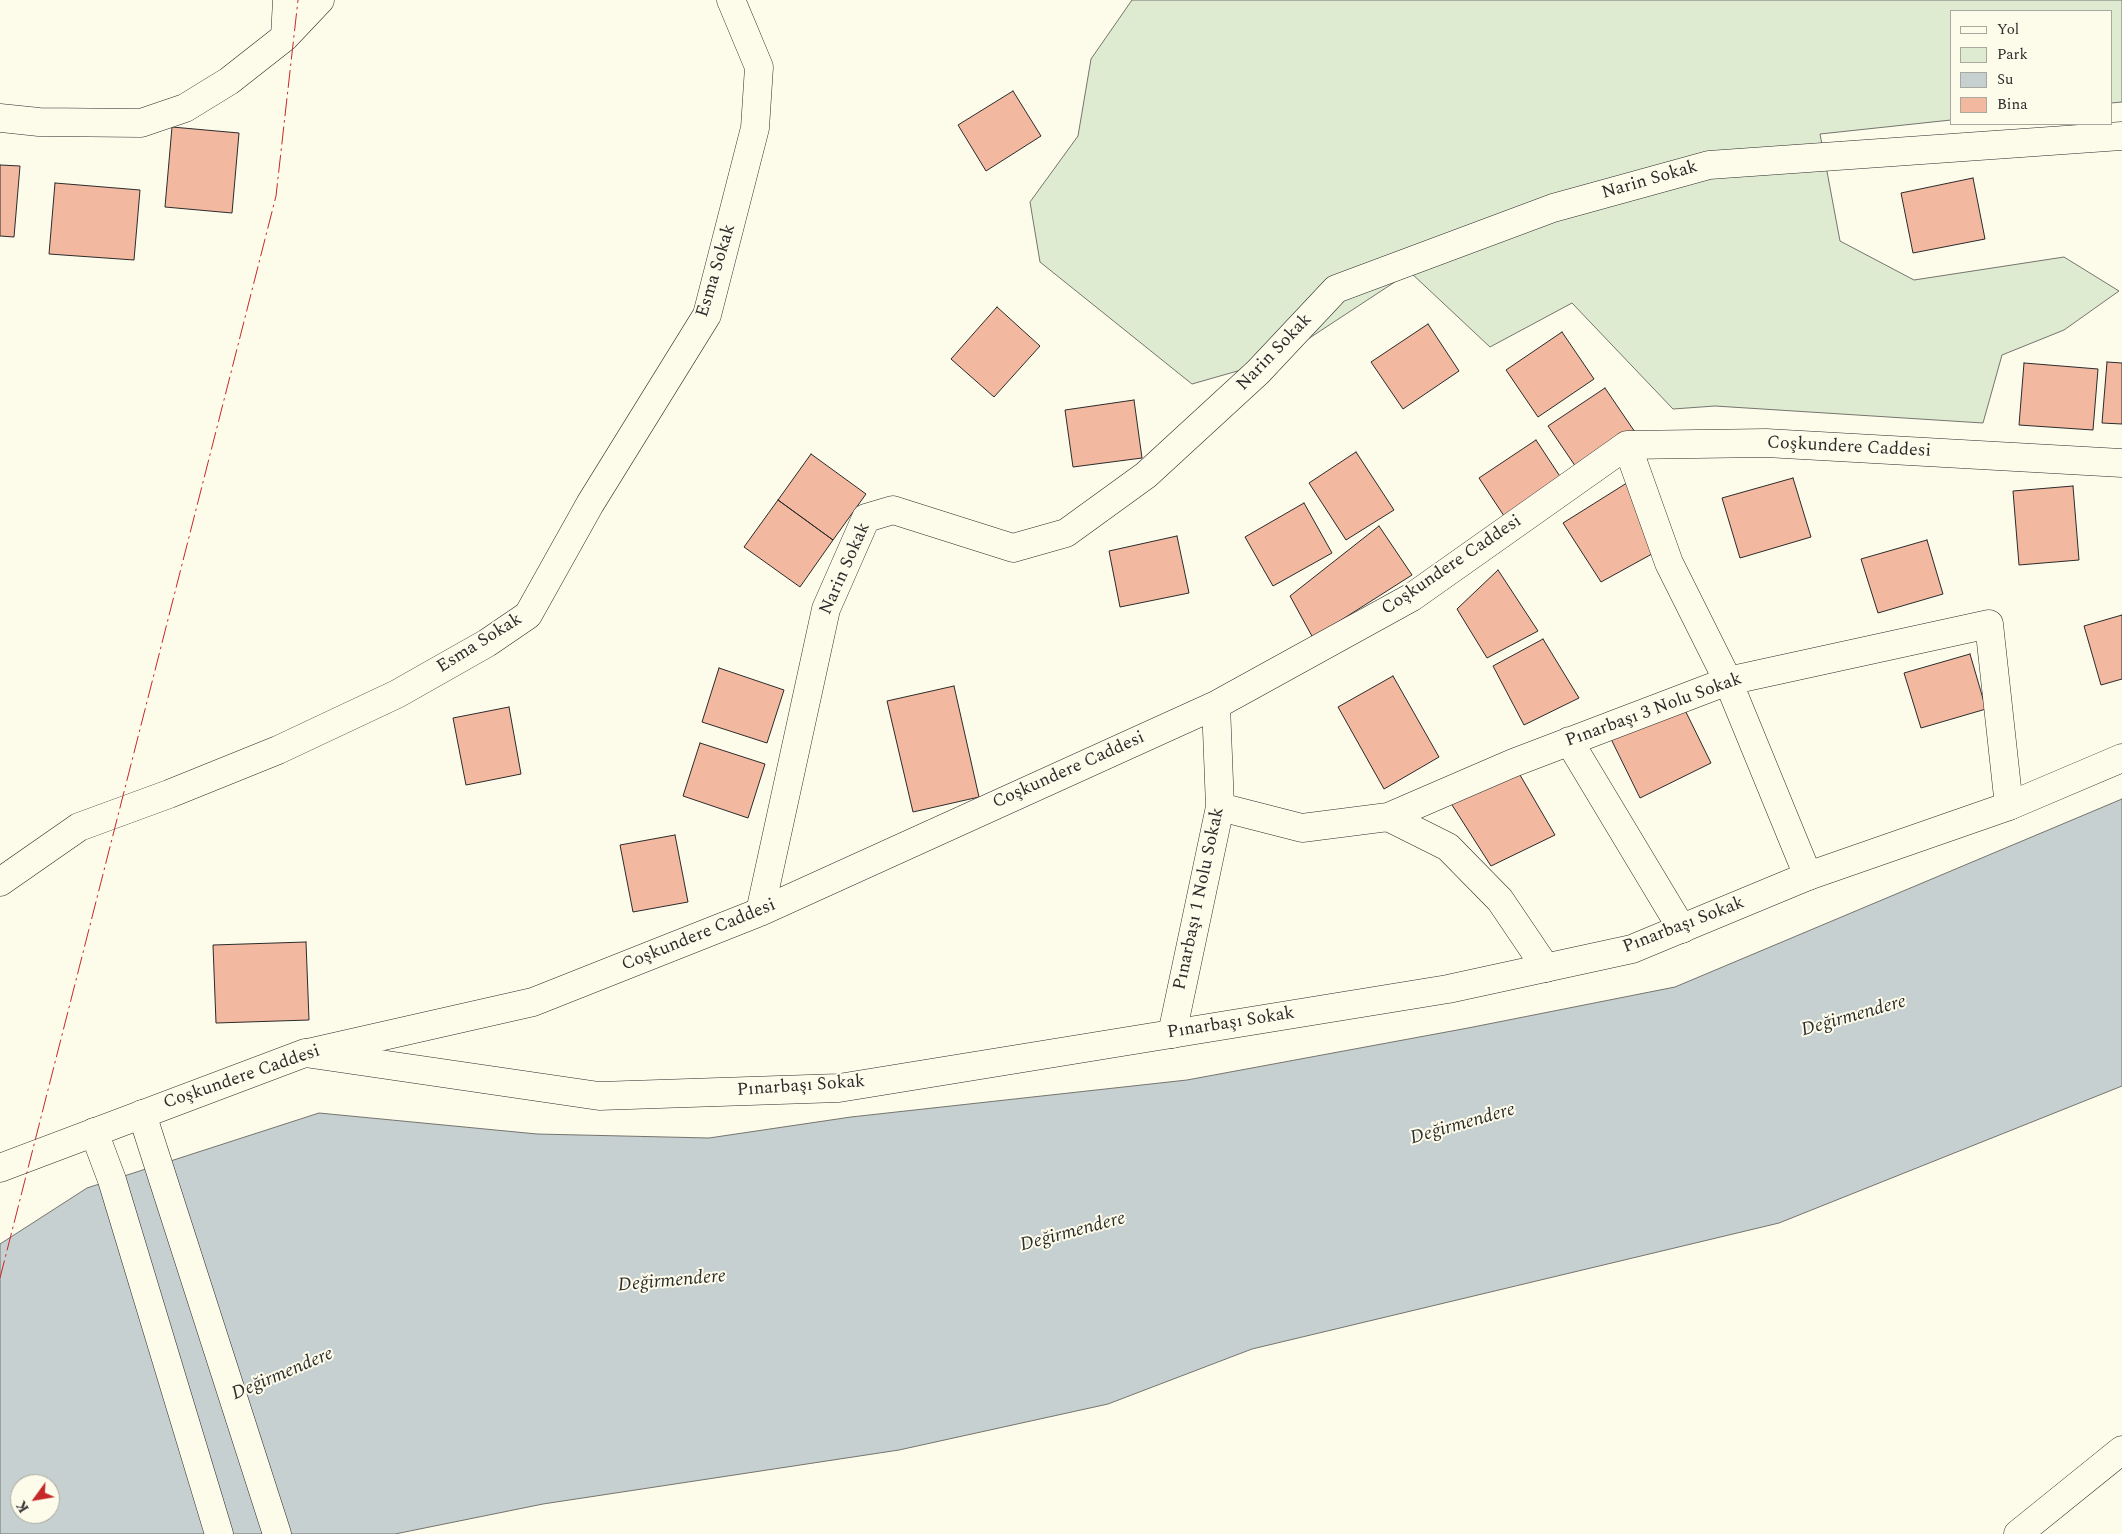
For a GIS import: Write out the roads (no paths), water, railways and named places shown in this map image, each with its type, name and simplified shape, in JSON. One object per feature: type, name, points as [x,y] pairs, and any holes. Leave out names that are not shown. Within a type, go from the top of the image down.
[{"type":"street","points":[[285,37],[287,0]]},
{"type":"street","points":[[0,118],[39,122],[141,123],[185,108],[229,80],[285,37],[320,0]]},
{"type":"street","name":"Esma Sokak","points":[[0,882],[79,827],[169,794],[278,750],[389,698],[487,643],[528,615],[590,504],[707,315],[755,128],[759,67],[731,0]]},
{"type":"street","name":"Narin Sokak","points":[[760,912],[826,609],[866,518],[893,510],[1013,548],[1066,533],[1146,475],[1258,372],[1336,289],[1553,208],[1709,165],[2122,136]]},
{"type":"street","name":"Coşkundere Caddesi","points":[[0,1168],[305,1053],[533,1002],[760,912],[1216,704],[1412,597],[1627,445],[1766,443],[2122,463]]},
{"type":"street","points":[[1627,445],[1669,563],[1728,681],[1808,876]]},
{"type":"street","name":"Pınarbaşı 3 Nolu Sokak","points":[[1220,806],[1302,828],[1388,817],[1513,762],[1728,681],[1989,624],[2009,806]]},
{"type":"street","name":"Pınarbaşı 1 Nolu Sokak","points":[[1172,1034],[1220,806],[1216,704]]},
{"type":"street","points":[[1569,741],[1682,929]]},
{"type":"street","name":"Pınarbaşı Sokak","points":[[305,1053],[599,1096],[839,1088],[1172,1034],[1448,988],[1632,949],[1808,876],[2009,806],[2122,758]]},
{"type":"street","points":[[1388,817],[1448,847],[1500,900],[1546,968]]},
{"type":"street","points":[[142,1114],[160,1164],[277,1534]]},
{"type":"street","points":[[94,1132],[112,1180],[219,1534]]},
{"type":"street","points":[[2018,1534],[2122,1450]]},
{"type":"water","name":"Değirmendere","points":[[2122,799],[2122,1086],[1779,1223],[1252,1349],[1108,1404],[899,1450],[543,1504],[395,1534],[0,1534],[0,1244],[87,1188],[319,1113],[537,1134],[709,1138],[851,1117],[1187,1080],[1468,1028],[1675,987]]}]
